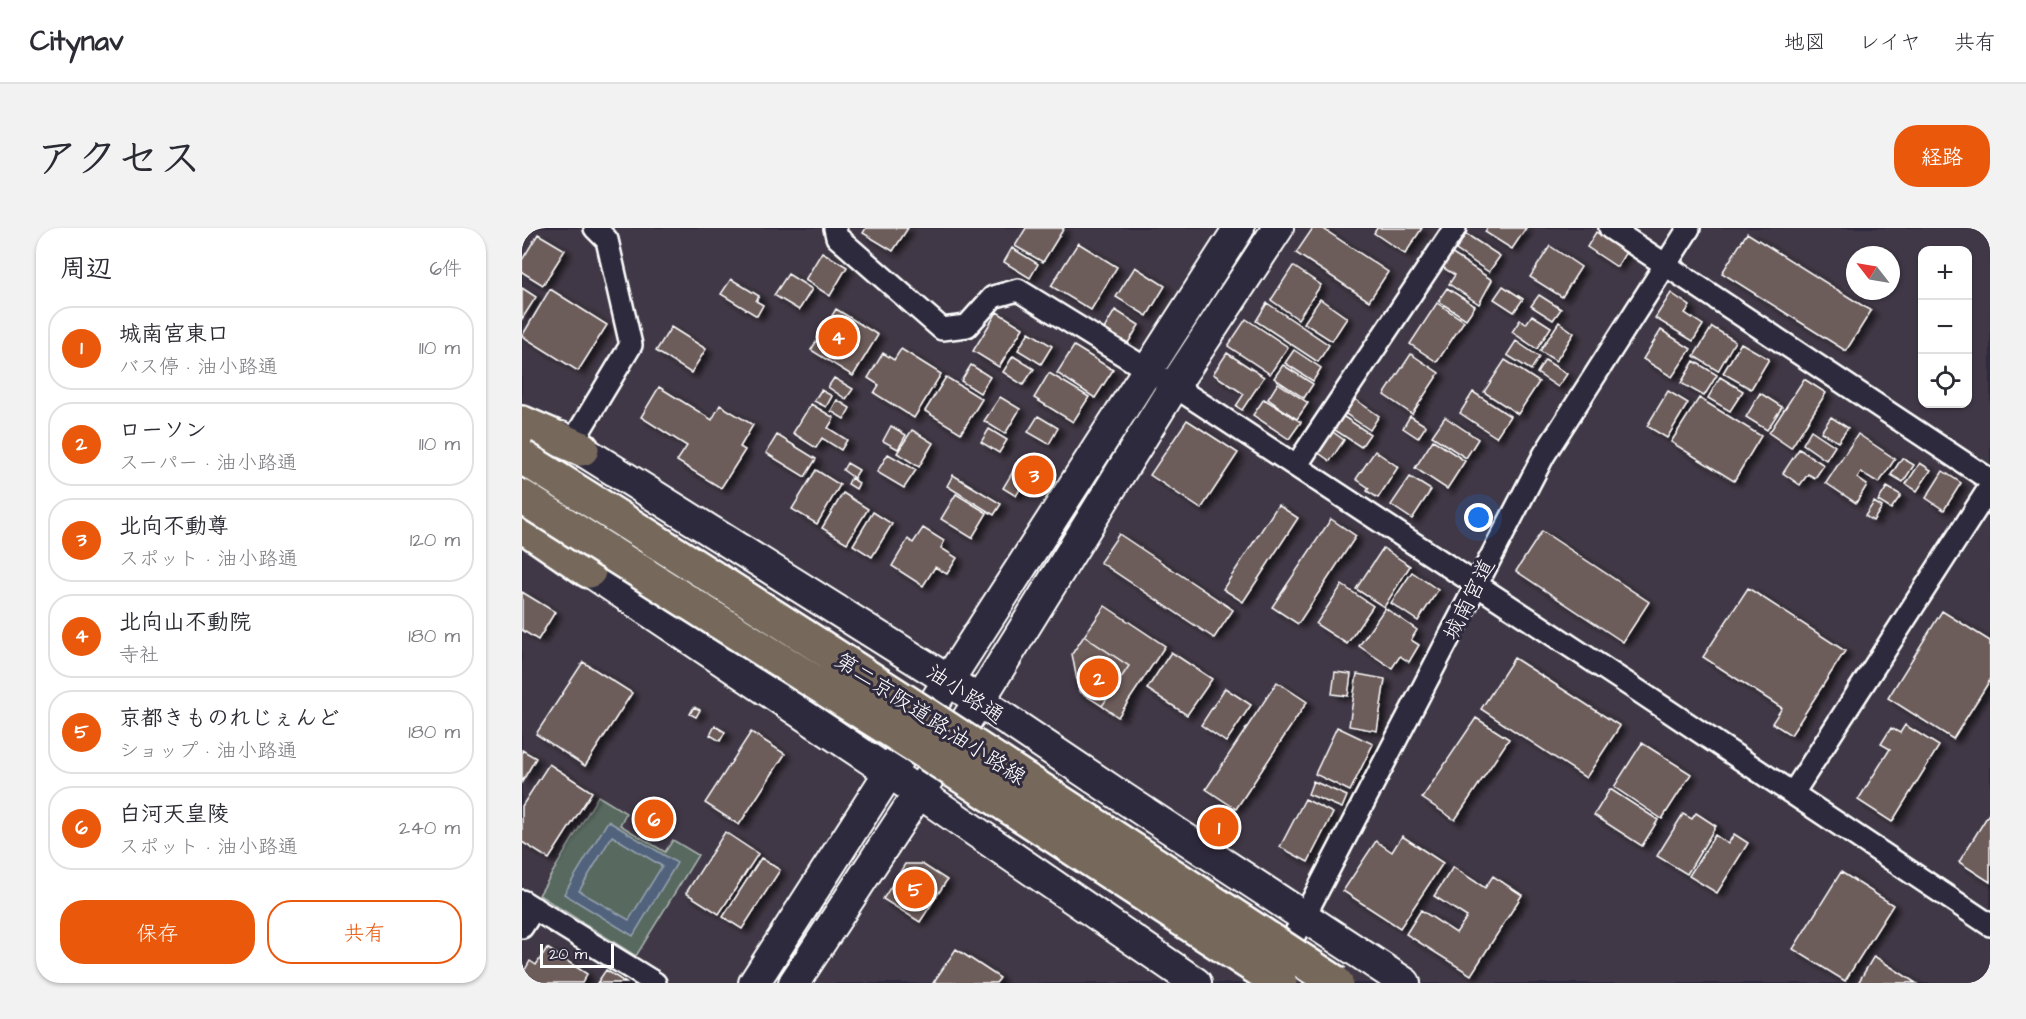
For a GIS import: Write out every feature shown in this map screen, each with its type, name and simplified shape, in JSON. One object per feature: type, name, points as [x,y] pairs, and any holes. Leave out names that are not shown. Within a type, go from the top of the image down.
[{"type":"highway","points":[[522,423],[577,446]]},
{"type":"highway","name":"第二京阪道路;油小路線","points":[[522,458],[698,567],[1336,983]]},
{"type":"highway","name":"第二京阪道路;油小路線","points":[[522,497],[922,750],[1280,983]]},
{"type":"highway","points":[[522,525],[580,564]]},
{"type":"street","points":[[577,446],[632,345],[607,240],[595,228]]},
{"type":"street","points":[[835,228],[837,237],[942,329],[967,326],[993,297],[1018,290],[1148,369],[1990,925]]},
{"type":"street","points":[[754,983],[1239,228]]},
{"type":"street","points":[[794,983],[980,701],[1174,386],[1278,228]]},
{"type":"street","points":[[1296,466],[1455,228]]},
{"type":"street","points":[[1611,228],[1990,480]]},
{"type":"street","name":"城南宮道","points":[[1269,983],[1544,455],[1689,228]]},
{"type":"street","name":"油小路通","points":[[522,412],[948,680],[1405,983]]},
{"type":"street","points":[[1793,793],[1990,487]]},
{"type":"street","points":[[580,564],[889,772],[1196,983]]},
{"type":"street","points":[[522,927],[528,904],[655,983]]},
{"type":"shaded area","points":[[522,228],[1990,228],[1990,983],[522,983]]},
{"type":"green space","points":[[598,796],[626,813],[620,825],[665,852],[673,840],[698,855],[636,956],[539,895]]},
{"type":"water","points":[[608,821],[677,863],[633,936],[564,894]],"holes":[[[612,836],[662,866],[629,920],[579,891]]]},
{"type":"building","points":[[866,228],[908,228],[893,251],[863,233]]},
{"type":"building","points":[[1026,228],[1064,228],[1043,262],[1015,246]]},
{"type":"building","points":[[1313,228],[1322,228],[1388,272],[1369,301],[1296,253]]},
{"type":"building","points":[[1377,228],[1422,228],[1405,254],[1374,233]]},
{"type":"building","points":[[1487,228],[1526,228],[1512,249],[1485,232]]},
{"type":"building","points":[[1596,232],[1626,252],[1617,267],[1587,247]]},
{"type":"building","points":[[1747,233],[1846,295],[1846,300],[1854,300],[1871,311],[1846,351],[1722,273]]},
{"type":"building","points":[[538,234],[565,250],[543,285],[522,272],[522,260]]},
{"type":"building","points":[[1466,234],[1500,256],[1489,272],[1456,250]]},
{"type":"building","points":[[1078,243],[1117,267],[1091,310],[1051,286]]},
{"type":"building","points":[[1550,246],[1581,267],[1562,297],[1530,277]]},
{"type":"building","points":[[1012,248],[1038,264],[1030,278],[1004,262]]},
{"type":"building","points":[[822,252],[847,267],[830,296],[805,280]]},
{"type":"building","points":[[1451,253],[1492,280],[1479,304],[1449,284],[1455,275],[1442,267]]},
{"type":"building","points":[[1293,266],[1321,285],[1298,319],[1271,300]]},
{"type":"building","points":[[1135,267],[1165,286],[1147,316],[1116,297]]},
{"type":"building","points":[[788,274],[812,289],[799,310],[774,295]]},
{"type":"building","points":[[731,279],[759,296],[756,301],[763,305],[757,316],[721,294]]},
{"type":"building","points":[[1503,286],[1523,299],[1514,312],[1494,299]]},
{"type":"building","points":[[522,288],[536,297],[522,319]]},
{"type":"building","points":[[1447,288],[1475,306],[1466,319],[1438,301]]},
{"type":"building","points":[[550,289],[607,325],[578,371],[522,336]]},
{"type":"building","points":[[1671,293],[1690,306],[1685,313],[1703,325],[1693,341],[1655,318]]},
{"type":"building","points":[[1539,295],[1561,309],[1553,320],[1531,306]]},
{"type":"building","points":[[1320,299],[1347,318],[1332,341],[1304,323]]},
{"type":"building","points":[[1267,303],[1329,345],[1318,362],[1256,321]]},
{"type":"building","points":[[1437,303],[1464,321],[1437,362],[1410,344]]},
{"type":"building","points":[[836,309],[878,335],[853,376],[811,350]]},
{"type":"building","points":[[1115,310],[1139,325],[1128,343],[1104,329]]},
{"type":"building","points":[[997,312],[1023,328],[999,367],[973,351]]},
{"type":"building","points":[[1532,315],[1551,327],[1537,349],[1512,332],[1520,320],[1526,324]]},
{"type":"building","points":[[1246,319],[1288,347],[1270,374],[1228,346]]},
{"type":"building","points":[[1559,322],[1574,333],[1556,361],[1540,351]]},
{"type":"building","points":[[671,327],[706,349],[691,373],[656,351]]},
{"type":"building","points":[[1712,327],[1735,341],[1718,371],[1694,356]]},
{"type":"building","points":[[1661,330],[1691,349],[1672,377],[1643,359]]},
{"type":"building","points":[[1029,332],[1052,346],[1041,364],[1018,350]]},
{"type":"building","points":[[1516,341],[1539,357],[1531,370],[1507,355]]},
{"type":"building","points":[[1741,343],[1769,359],[1751,389],[1723,373]]},
{"type":"building","points":[[1074,346],[1113,370],[1095,398],[1057,373]]},
{"type":"building","points":[[901,349],[941,374],[914,418],[874,393],[879,385],[868,378],[883,353],[894,360]]},
{"type":"building","points":[[1294,350],[1321,368],[1313,381],[1285,363]]},
{"type":"building","points":[[1227,353],[1264,377],[1242,410],[1236,406],[1244,394],[1213,374]]},
{"type":"building","points":[[1411,354],[1439,373],[1412,414],[1384,395]]},
{"type":"building","points":[[1013,356],[1034,369],[1023,385],[1003,372]]},
{"type":"building","points":[[1505,360],[1539,382],[1518,414],[1484,392]]},
{"type":"building","points":[[1545,360],[1567,374],[1558,387],[1537,373]]},
{"type":"building","points":[[1694,361],[1717,375],[1704,396],[1681,383]]},
{"type":"building","points":[[971,365],[990,377],[980,393],[961,381]]},
{"type":"building","points":[[1283,365],[1313,384],[1304,398],[1274,378]]},
{"type":"building","points":[[1049,373],[1089,397],[1073,422],[1034,398]]},
{"type":"building","points":[[946,377],[982,399],[961,433],[925,411]]},
{"type":"building","points":[[1720,377],[1743,391],[1730,411],[1708,398]]},
{"type":"building","points":[[834,378],[853,389],[846,399],[828,387]]},
{"type":"building","points":[[1804,379],[1826,393],[1791,448],[1769,433]]},
{"type":"building","points":[[1278,383],[1308,403],[1297,419],[1268,399]]},
{"type":"building","points":[[659,387],[712,420],[720,405],[753,425],[740,447],[745,450],[721,488],[677,461],[687,446],[641,417]]},
{"type":"building","points":[[821,390],[832,396],[826,407],[814,401]]},
{"type":"building","points":[[1668,391],[1688,403],[1667,438],[1647,426]]},
{"type":"building","points":[[1473,392],[1510,416],[1496,437],[1460,413]]},
{"type":"building","points":[[1760,393],[1782,407],[1767,430],[1746,417]]},
{"type":"building","points":[[1000,397],[1020,409],[1005,434],[984,421]]},
{"type":"building","points":[[1353,398],[1379,416],[1370,430],[1343,412]]},
{"type":"building","points":[[1699,398],[1761,436],[1734,481],[1671,442]]},
{"type":"building","points":[[1264,399],[1301,422],[1289,439],[1253,415]]},
{"type":"building","points":[[837,400],[850,408],[844,419],[831,411]]},
{"type":"building","points":[[811,404],[834,418],[828,428],[847,440],[841,450],[822,438],[816,448],[793,433]]},
{"type":"building","points":[[1341,415],[1370,434],[1361,447],[1332,428]]},
{"type":"building","points":[[1038,416],[1058,428],[1049,444],[1028,432]]},
{"type":"building","points":[[1410,416],[1426,426],[1418,438],[1403,428]]},
{"type":"building","points":[[1445,417],[1478,439],[1466,458],[1432,436]]},
{"type":"building","points":[[1831,417],[1848,428],[1838,442],[1821,432]]},
{"type":"building","points":[[1187,420],[1238,453],[1201,509],[1150,475]]},
{"type":"building","points":[[891,426],[906,435],[898,449],[883,441]]},
{"type":"building","points":[[989,429],[1007,440],[999,453],[981,442]]},
{"type":"building","points":[[912,430],[933,443],[919,467],[897,453]]},
{"type":"building","points":[[1330,430],[1344,440],[1330,461],[1316,451]]},
{"type":"building","points":[[1811,430],[1835,446],[1826,460],[1803,444]]},
{"type":"building","points":[[1858,434],[1895,459],[1879,483],[1861,472],[1857,478],[1867,485],[1856,503],[1826,483]]},
{"type":"building","points":[[777,435],[816,459],[805,477],[766,453]]},
{"type":"building","points":[[1433,440],[1465,461],[1447,489],[1415,468]]},
{"type":"building","points":[[1799,449],[1824,465],[1815,478],[1808,474],[1800,485],[1783,473]]},
{"type":"building","points":[[1375,451],[1398,467],[1378,498],[1367,491],[1369,488],[1356,479]]},
{"type":"building","points":[[888,454],[916,470],[904,488],[877,472]]},
{"type":"building","points":[[1902,458],[1914,465],[1903,482],[1891,475]]},
{"type":"building","points":[[847,463],[859,470],[854,478],[843,470]]},
{"type":"building","points":[[1920,463],[1931,470],[1917,491],[1906,484]]},
{"type":"building","points":[[1015,468],[1028,476],[1016,496],[1003,488]]},
{"type":"building","points":[[816,470],[840,485],[817,524],[792,509]]},
{"type":"building","points":[[1943,471],[1961,483],[1944,510],[1926,498]]},
{"type":"building","points":[[953,475],[1001,504],[994,515],[947,486]]},
{"type":"building","points":[[1410,477],[1431,490],[1412,519],[1391,505]]},
{"type":"building","points":[[851,478],[859,483],[856,489],[848,484]]},
{"type":"building","points":[[1887,487],[1901,495],[1891,509],[1878,501]]},
{"type":"building","points":[[843,493],[868,509],[847,543],[822,528]]},
{"type":"building","points":[[956,494],[987,513],[972,538],[941,519]]},
{"type":"building","points":[[1874,502],[1882,507],[1873,521],[1865,516]]},
{"type":"building","points":[[1278,505],[1298,518],[1243,602],[1223,589]]},
{"type":"building","points":[[873,512],[892,524],[872,557],[853,545]]},
{"type":"building","points":[[1331,519],[1356,536],[1298,624],[1272,607]]},
{"type":"building","points":[[923,528],[944,541],[941,548],[957,558],[947,574],[935,567],[923,586],[892,566],[908,539],[913,543]]},
{"type":"building","points":[[1542,531],[1649,602],[1623,642],[1516,571]]},
{"type":"building","points":[[1119,534],[1233,610],[1214,638],[1100,562]]},
{"type":"building","points":[[1383,548],[1410,566],[1384,607],[1356,589]]},
{"type":"building","points":[[1412,572],[1438,590],[1418,621],[1391,603]]},
{"type":"building","points":[[1342,585],[1373,606],[1347,644],[1316,624]]},
{"type":"building","points":[[1748,588],[1845,651],[1791,735],[1772,723],[1782,708],[1703,657]]},
{"type":"building","points":[[522,592],[555,612],[538,640],[522,630]]},
{"type":"building","points":[[1105,606],[1165,646],[1118,717],[1102,706],[1129,666],[1084,636]]},
{"type":"building","points":[[1385,608],[1417,630],[1411,640],[1419,645],[1409,662],[1400,656],[1392,668],[1359,646]]},
{"type":"building","points":[[1942,611],[1990,641],[1990,680],[1953,739],[1888,698]]},
{"type":"building","points":[[1084,636],[1129,666],[1102,706],[1079,691],[1072,654]]},
{"type":"building","points":[[1171,652],[1212,679],[1187,715],[1147,689]]},
{"type":"building","points":[[1514,658],[1620,726],[1586,778],[1481,709]]},
{"type":"building","points":[[583,662],[632,693],[585,766],[536,734]]},
{"type":"building","points":[[1335,672],[1351,674],[1348,696],[1332,694]]},
{"type":"building","points":[[1357,674],[1385,679],[1377,731],[1349,726]]},
{"type":"building","points":[[1277,682],[1307,702],[1236,809],[1206,789]]},
{"type":"building","points":[[1225,688],[1251,705],[1226,742],[1201,725]]},
{"type":"building","points":[[694,707],[700,710],[696,717],[690,714]]},
{"type":"building","points":[[1476,718],[1509,739],[1455,820],[1422,798]]},
{"type":"building","points":[[1905,725],[1939,746],[1892,822],[1858,800],[1890,749],[1881,744],[1891,728],[1900,733]]},
{"type":"building","points":[[715,726],[725,732],[720,741],[710,735]]},
{"type":"building","points":[[1337,727],[1373,744],[1350,791],[1315,774]]},
{"type":"building","points":[[751,732],[785,754],[739,825],[705,803]]},
{"type":"building","points":[[1642,743],[1691,774],[1662,819],[1614,787]]},
{"type":"building","points":[[522,750],[536,758],[522,782]]},
{"type":"building","points":[[549,764],[592,792],[549,859],[522,842],[522,806]]},
{"type":"building","points":[[1313,781],[1347,796],[1342,808],[1308,794]]},
{"type":"building","points":[[1610,789],[1658,820],[1642,846],[1594,815]]},
{"type":"building","points":[[1305,799],[1333,813],[1308,862],[1280,847]]},
{"type":"building","points":[[1990,812],[1990,882],[1959,862]]},
{"type":"building","points":[[1696,813],[1716,826],[1687,874],[1657,856],[1683,814],[1692,819]]},
{"type":"building","points":[[725,832],[758,854],[719,914],[686,893]]},
{"type":"building","points":[[1734,834],[1748,843],[1717,893],[1689,876],[1715,835],[1728,844]]},
{"type":"building","points":[[1402,836],[1443,863],[1400,928],[1343,891],[1376,841],[1392,852]]},
{"type":"building","points":[[761,858],[780,870],[742,929],[723,917]]},
{"type":"building","points":[[905,864],[922,864],[947,880],[920,922],[883,899]]},
{"type":"building","points":[[1453,867],[1485,888],[1493,876],[1522,895],[1471,975],[1406,934],[1421,910],[1456,933],[1467,917],[1434,896]]},
{"type":"building","points":[[1841,872],[1893,905],[1845,981],[1793,949]]},
{"type":"building","points":[[547,948],[587,974],[582,983],[522,983],[522,975],[530,961],[536,965]]},
{"type":"building","points":[[956,949],[1000,978],[996,983],[933,983]]},
{"type":"building","points":[[1874,956],[1916,983],[1858,983]]},
{"type":"building","points":[[606,970],[626,983],[597,983]]},
{"type":"place","name":"北向山不動院","points":[[838,337]]},
{"type":"place","name":"北向不動尊","points":[[1034,475]]},
{"type":"place","name":"ローソン","points":[[1099,678]]},
{"type":"place","name":"白河天皇陵","points":[[654,819]]},
{"type":"place","name":"城南宮東口","points":[[1219,827]]},
{"type":"place","name":"京都きものれじぇんど","points":[[915,889]]}]
